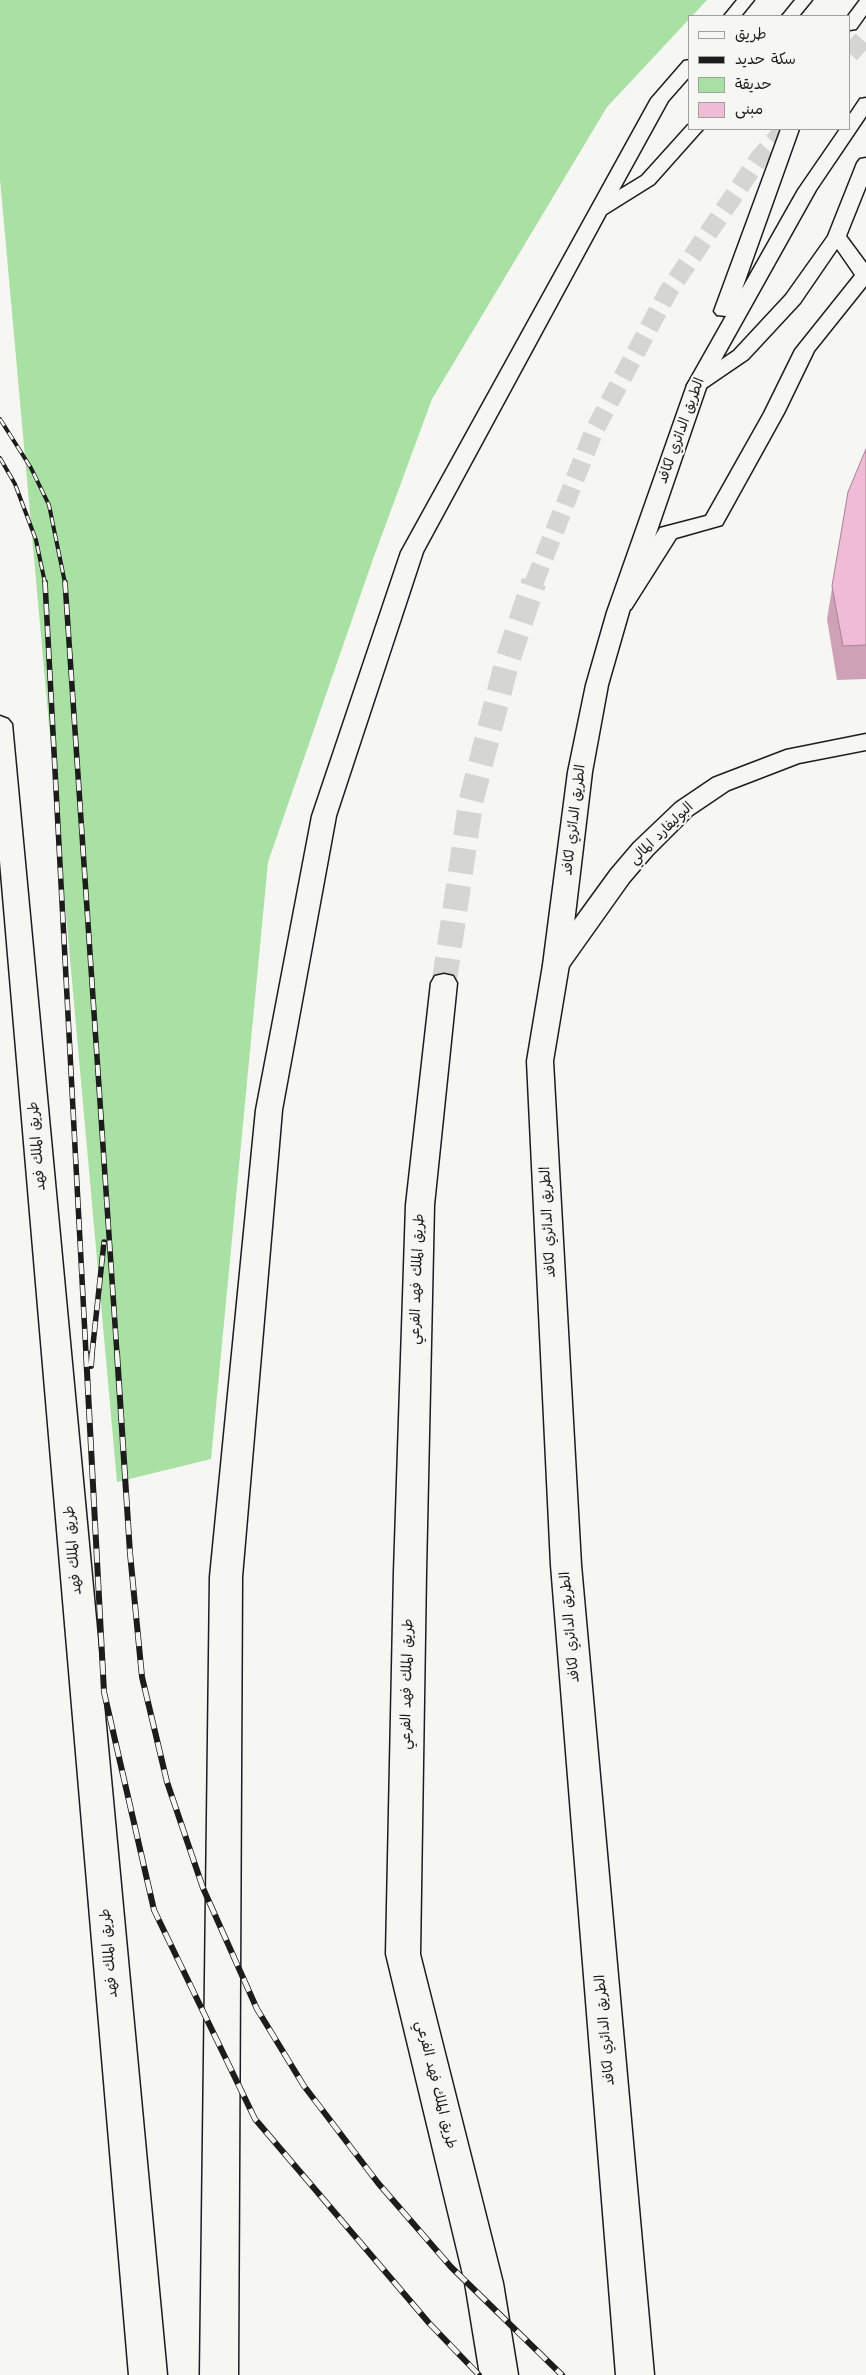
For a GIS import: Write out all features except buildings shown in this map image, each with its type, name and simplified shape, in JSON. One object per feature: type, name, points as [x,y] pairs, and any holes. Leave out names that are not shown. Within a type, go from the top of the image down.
[{"type":"main road","points":[[733,15],[746,0]]},
{"type":"main road","points":[[791,15],[804,0]]},
{"type":"main road","points":[[851,24],[866,3]]},
{"type":"main road","points":[[218,2375],[226,1577],[269,1110],[324,816],[412,552],[660,99],[688,67]]},
{"type":"main road","name":"الطريق الدائري لكافد","points":[[851,125],[866,103]]},
{"type":"main road","points":[[599,211],[648,180],[693,130]]},
{"type":"main road","points":[[697,385],[790,130]]},
{"type":"main road","name":"الطريق الدائري لكافد","points":[[635,2375],[566,1566],[540,1061],[556,965],[580,772],[597,685],[618,612],[697,385],[807,190],[848,130]]},
{"type":"main road","points":[[697,385],[741,355],[794,299],[837,236],[866,163]]},
{"type":"main road","points":[[618,612],[668,533],[714,520],[774,413],[805,350],[866,275],[837,236]]},
{"type":"main road","name":"طريق الملك فهد","points":[[0,724],[148,2375]]},
{"type":"main road","name":"البوليفارد المالي","points":[[556,965],[620,876],[643,849],[684,809],[721,784],[794,756],[866,742]]},
{"type":"main road","name":"طريق الملك فهد الفرعي","points":[[444,983],[420,1205],[410,1572],[403,1954],[484,2283],[499,2375]]},
{"type":"green space","points":[[0,0],[707,0],[693,15],[688,15],[688,20],[607,107],[432,399],[373,559],[268,862],[211,1459],[117,1482],[0,179]]},
{"type":"tunnel","points":[[851,53],[866,36]]},
{"type":"tunnel","points":[[534,583],[594,431],[668,292],[760,157],[784,130]]},
{"type":"tunnel","points":[[444,983],[471,801],[507,662],[534,582]]},
{"type":"railway","points":[[0,419],[31,468],[49,505],[65,583]]},
{"type":"railway","points":[[0,458],[15,484],[36,540],[45,583]]},
{"type":"railway","points":[[45,582],[86,1354]]},
{"type":"railway","points":[[65,582],[117,1354]]},
{"type":"railway","points":[[92,1354],[104,1242]]},
{"type":"railway","points":[[86,1353],[104,1692],[154,1910],[255,2119],[429,2323],[479,2375]]},
{"type":"railway","points":[[91,1366],[92,1353]]},
{"type":"railway","points":[[117,1353],[130,1553],[142,1677],[167,1782],[203,1888],[257,2009],[304,2086],[378,2183],[451,2267],[562,2375]]}]
